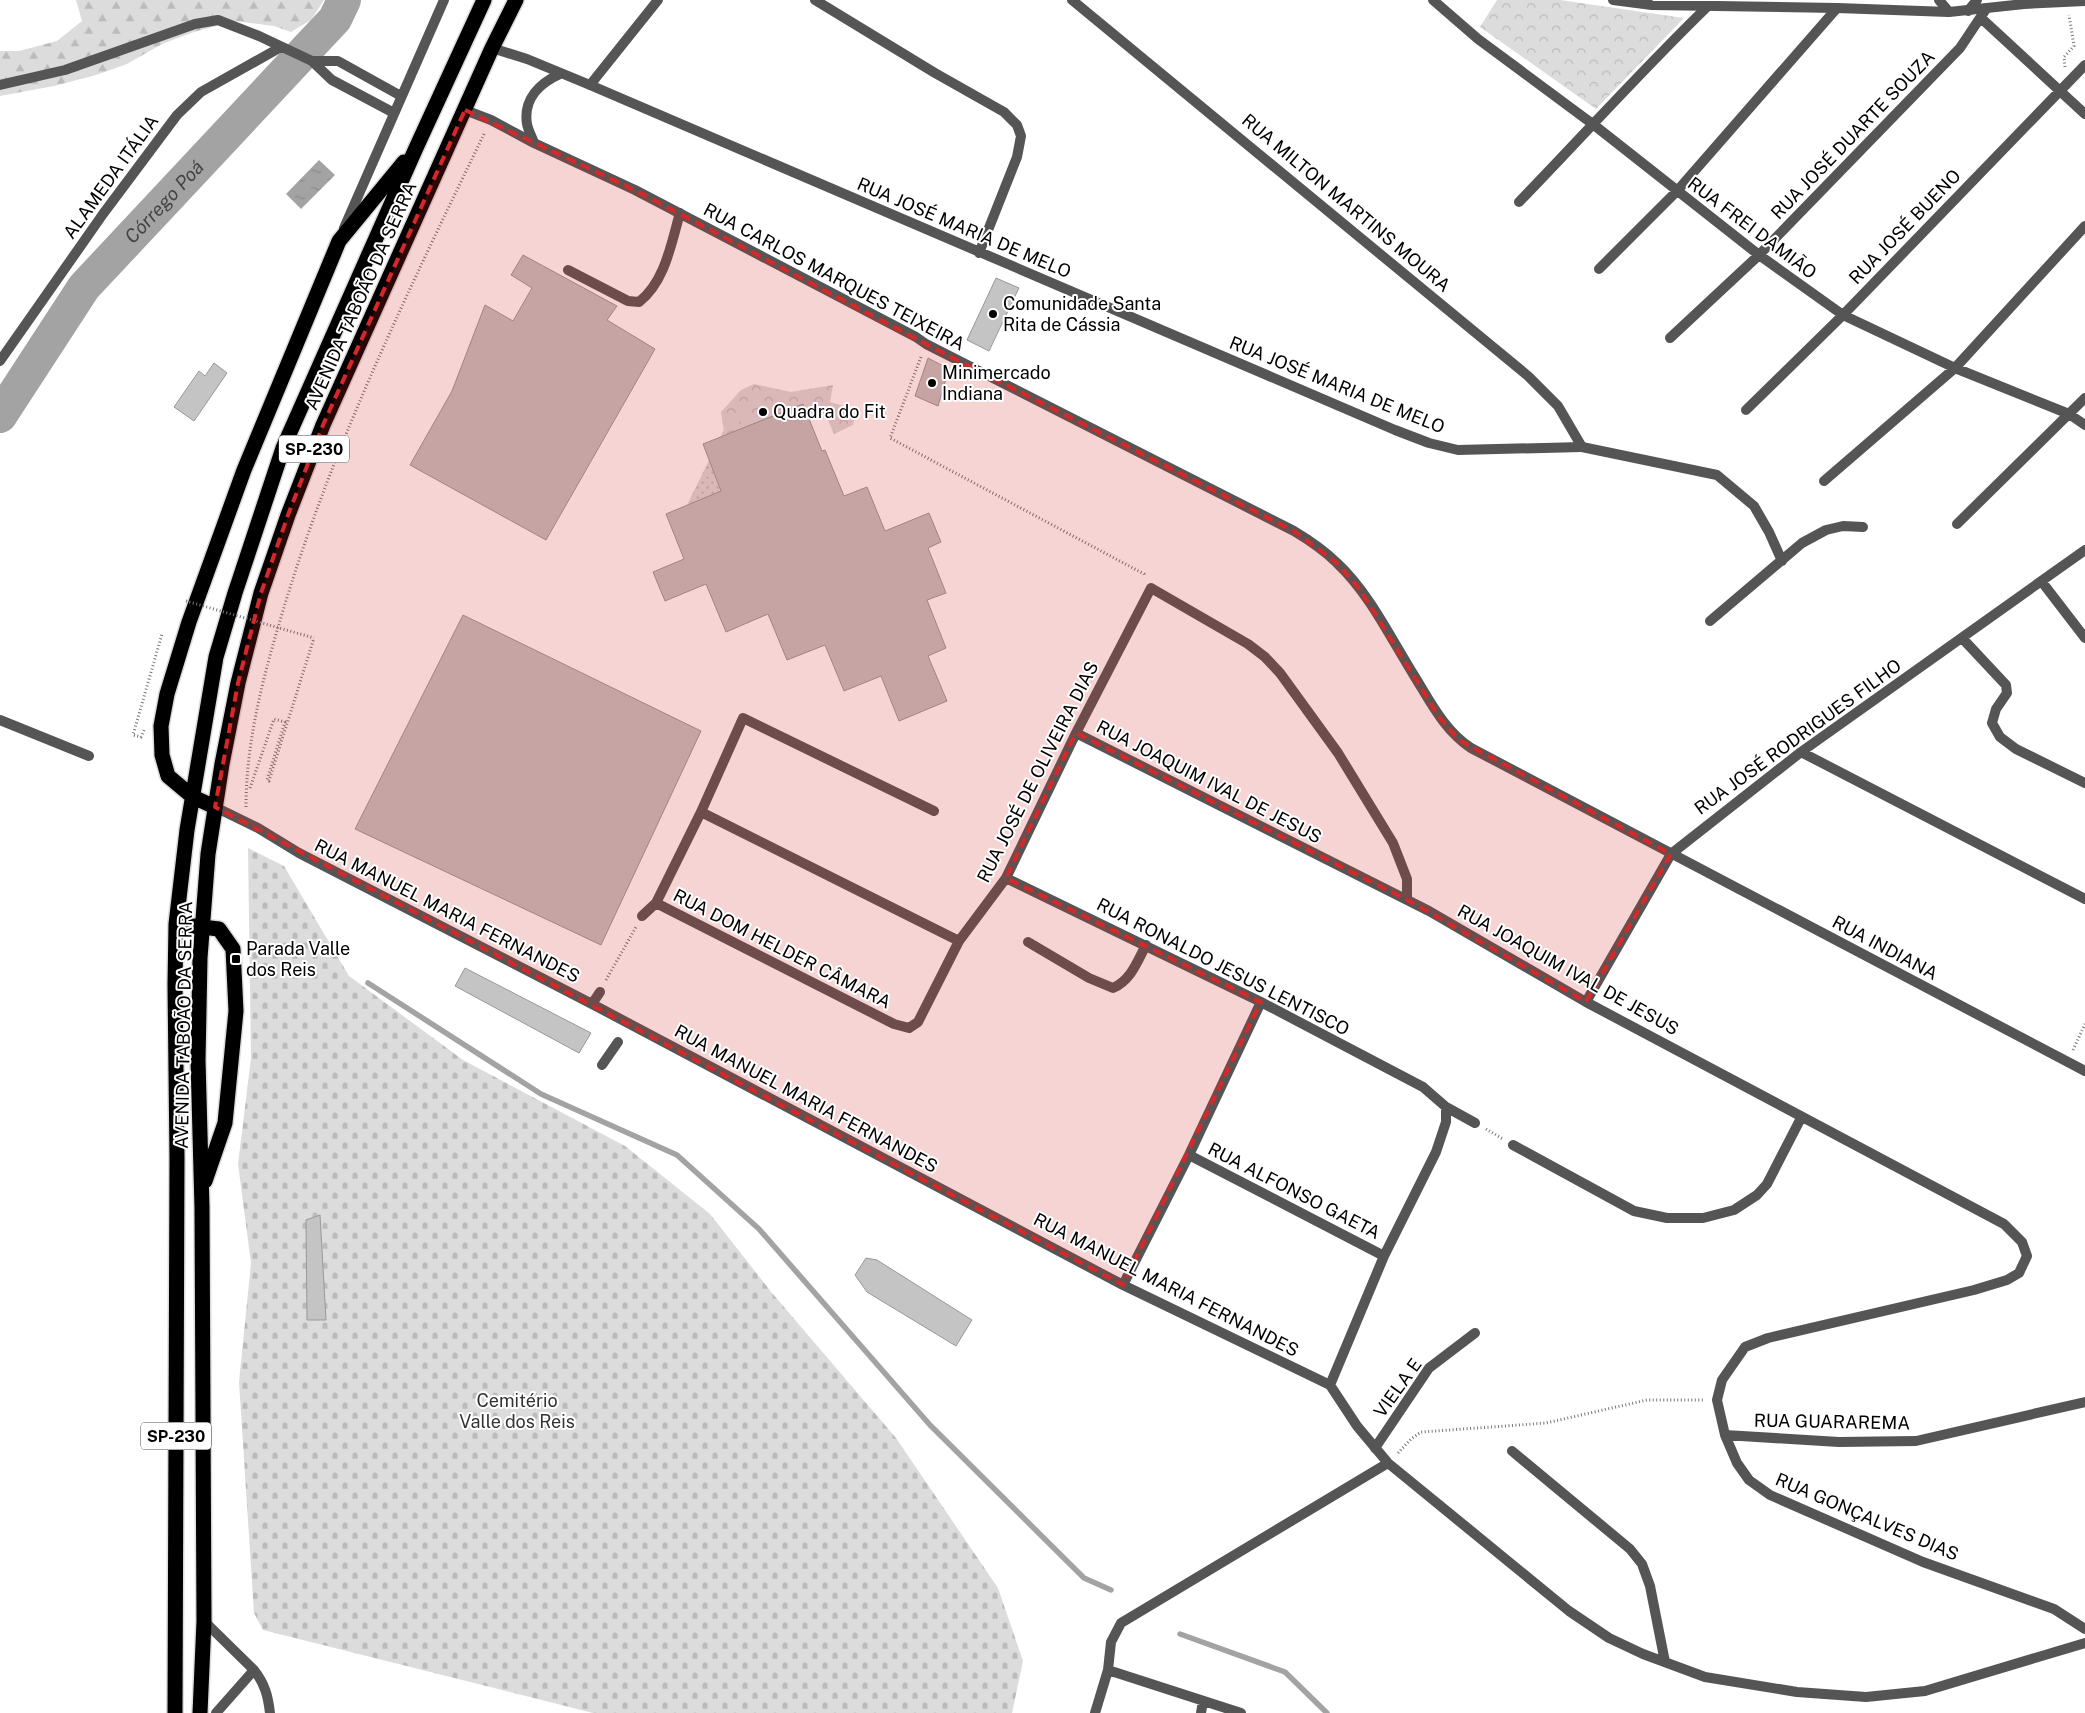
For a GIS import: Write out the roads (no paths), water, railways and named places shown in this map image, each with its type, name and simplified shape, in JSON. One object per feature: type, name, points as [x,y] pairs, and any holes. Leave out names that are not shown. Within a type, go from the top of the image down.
[{"type":"highway","name":"AVENIDA TABOÃO DA SERRA","points":[[175,1713],[176,924],[187,830],[216,657],[234,593],[283,448],[484,0]]},
{"type":"highway","name":"AVENIDA TABOÃO DA SERRA","points":[[204,1621],[202,1192],[198,1060],[202,926],[208,854],[222,764],[238,683],[261,593],[288,515],[323,426],[492,48],[516,0]]},
{"type":"highway","points":[[215,807],[193,797],[168,776],[162,755],[161,726],[167,694],[189,622],[244,470],[339,241],[416,148]]},
{"type":"highway","points":[[176,924],[219,929],[233,949],[236,1011],[225,1123],[202,1192]]},
{"type":"highway","name":"SP-230","points":[[200,1713],[204,1621]]},
{"type":"street","points":[[339,241],[444,0]]},
{"type":"street","points":[[590,85],[658,0]]},
{"type":"street","points":[[815,0],[935,73],[1004,112],[1017,125],[1021,136],[1017,156],[979,253]]},
{"type":"street","name":"RUA MILTON MARTINS MOURA","points":[[1072,0],[1528,376],[1558,406],[1582,447]]},
{"type":"street","name":"RUA FREI DAMIÃO","points":[[1433,0],[1478,39],[1594,125],[1760,256],[1843,315],[1955,368],[2069,414],[2085,425]]},
{"type":"street","points":[[1613,0],[1707,7],[1804,4],[1837,8],[1968,11],[1984,14],[2024,4],[2085,1]]},
{"type":"street","points":[[1939,0],[1949,12]]},
{"type":"street","points":[[1968,11],[1977,0]]},
{"type":"street","points":[[1519,202],[1594,125],[1658,54],[1707,7]]},
{"type":"street","points":[[1599,269],[1677,192],[1837,8]]},
{"type":"street","points":[[1984,14],[2085,114]]},
{"type":"street","name":"RUA JOSÉ DUARTE SOUZA","points":[[1670,338],[1760,256],[1960,48],[1984,14]]},
{"type":"street","points":[[0,85],[65,70],[195,24],[218,20],[296,52],[312,61],[332,80],[394,113]]},
{"type":"street","name":"ALAMEDA ITÁLIA","points":[[0,361],[103,214],[177,114],[201,92],[281,47]]},
{"type":"street","name":"RUA JOSÉ MARIA DE MELO","points":[[492,48],[527,59],[590,85],[979,253],[1429,443],[1458,450],[1582,447],[1717,474],[1754,506],[1769,532],[1782,561]]},
{"type":"street","points":[[312,61],[338,61],[401,96]]},
{"type":"street","name":"RUA JOSÉ BUENO","points":[[1746,410],[1843,315],[2085,65]]},
{"type":"street","points":[[534,143],[527,124],[528,106],[534,93],[543,82],[560,74]]},
{"type":"street","name":"RUA CARLOS MARQUES TEIXEIRA","points":[[465,110],[491,120],[534,143],[636,190],[926,344],[1294,531],[1337,562],[1359,588],[1440,718],[1459,740],[1671,854]]},
{"type":"street","points":[[568,270],[628,301],[639,302],[649,295],[656,284],[680,213]]},
{"type":"street","points":[[1824,481],[1955,368],[2085,226]]},
{"type":"street","points":[[1958,524],[2085,398]]},
{"type":"street","points":[[1710,622],[1802,543],[1826,530],[1843,526],[1863,527]]},
{"type":"street","name":"RUA JOSÉ RODRIGUES FILHO","points":[[1586,1002],[1671,854],[1801,752],[2085,550]]},
{"type":"street","points":[[2042,582],[2085,638]]},
{"type":"street","name":"RUA JOSÉ DE OLIVEIRA DIAS","points":[[894,1024],[909,1028],[918,1022],[959,941],[1006,878],[1076,733],[1151,588],[1248,644],[1265,657],[1280,673],[1338,753],[1393,843],[1407,879],[1407,900]]},
{"type":"street","points":[[1962,638],[2006,685],[2007,692],[1996,709],[1992,723],[2000,737],[2016,749],[2085,783]]},
{"type":"street","points":[[642,916],[656,903],[701,812],[743,718],[934,811]]},
{"type":"street","points":[[0,720],[89,756]]},
{"type":"street","name":"RUA JOAQUIM IVAL DE JESUS","points":[[1076,733],[1455,925],[1586,1002],[2004,1224],[2022,1242],[2027,1256],[2019,1273],[2007,1280],[1974,1290],[1768,1338],[1745,1347],[1722,1380],[1717,1400]]},
{"type":"street","points":[[1801,752],[2085,899]]},
{"type":"street","name":"RUA MANUEL MARIA FERNANDES","points":[[215,807],[258,828],[299,853],[592,1004],[1123,1285],[1330,1384]]},
{"type":"street","points":[[701,812],[959,941]]},
{"type":"street","name":"RUA INDIANA","points":[[1671,854],[2085,1071]]},
{"type":"street","name":"RUA RONALDO JESUS LENTISCO","points":[[1006,878],[1261,1002],[1423,1087],[1446,1107],[1475,1123]]},
{"type":"street","name":"RUA DOM HELDER CÂMARA","points":[[656,903],[894,1024]]},
{"type":"street","points":[[1028,942],[1088,978],[1113,988],[1124,983],[1146,945]]},
{"type":"street","points":[[592,1004],[600,992]]},
{"type":"street","points":[[1123,1285],[1261,1002]]},
{"type":"street","points":[[602,1065],[618,1042]]},
{"type":"street","points":[[1446,1107],[1446,1122],[1436,1152],[1384,1256],[1330,1384],[1357,1426],[1388,1462],[1569,1611],[1609,1638],[1665,1662],[1714,1678],[1797,1692],[1866,1697],[1925,1691],[2085,1643]]},
{"type":"street","points":[[1513,1145],[1634,1211],[1667,1218],[1703,1218],[1734,1210],[1757,1195],[1767,1184],[1802,1118]]},
{"type":"street","name":"RUA ALFONSO GAETA","points":[[1188,1155],[1384,1256]]},
{"type":"street","name":"VIELA E","points":[[1375,1448],[1430,1368],[1475,1333]]},
{"type":"street","name":"RUA GONÇALVES DIAS","points":[[1717,1400],[1725,1435],[1737,1463],[1749,1480],[1770,1495],[1923,1562],[2054,1610],[2085,1630]]},
{"type":"street","name":"RUA GUARAREMA","points":[[1725,1435],[1839,1442],[1916,1442],[2085,1402]]},
{"type":"street","points":[[1512,1451],[1630,1549],[1642,1564],[1650,1586],[1665,1662]]},
{"type":"street","points":[[1095,1713],[1108,1670],[1111,1642],[1121,1623],[1388,1462]]},
{"type":"street","points":[[204,1621],[263,1681],[268,1696],[270,1713]]},
{"type":"street","points":[[216,1713],[254,1670]]},
{"type":"street","points":[[1108,1670],[1241,1713]]},
{"type":"street","points":[[1201,1713],[1204,1701]]},
{"type":"water","points":[[319,160],[335,175],[301,209],[286,194]]},
{"type":"waterway","name":"Córrego Poá","points":[[0,416],[84,287],[335,19],[344,0]]},
{"type":"waterway","points":[[368,983],[541,1094],[677,1155],[759,1229],[930,1425],[1084,1578],[1111,1590]]},
{"type":"waterway","points":[[1180,1634],[1285,1672],[1327,1713]]},
{"type":"place","name":"Comunidade Santa Rita de Cássia","points":[[993,314]]},
{"type":"place","name":"Minimercado Indiana","points":[[932,383]]},
{"type":"place","name":"Quadra do Fit","points":[[763,412]]},
{"type":"place","name":"Parada Valle dos Reis","points":[[236,959]]},
{"type":"park label","name":"Cemitério Valle dos Reis","points":[[517,1411]]}]
